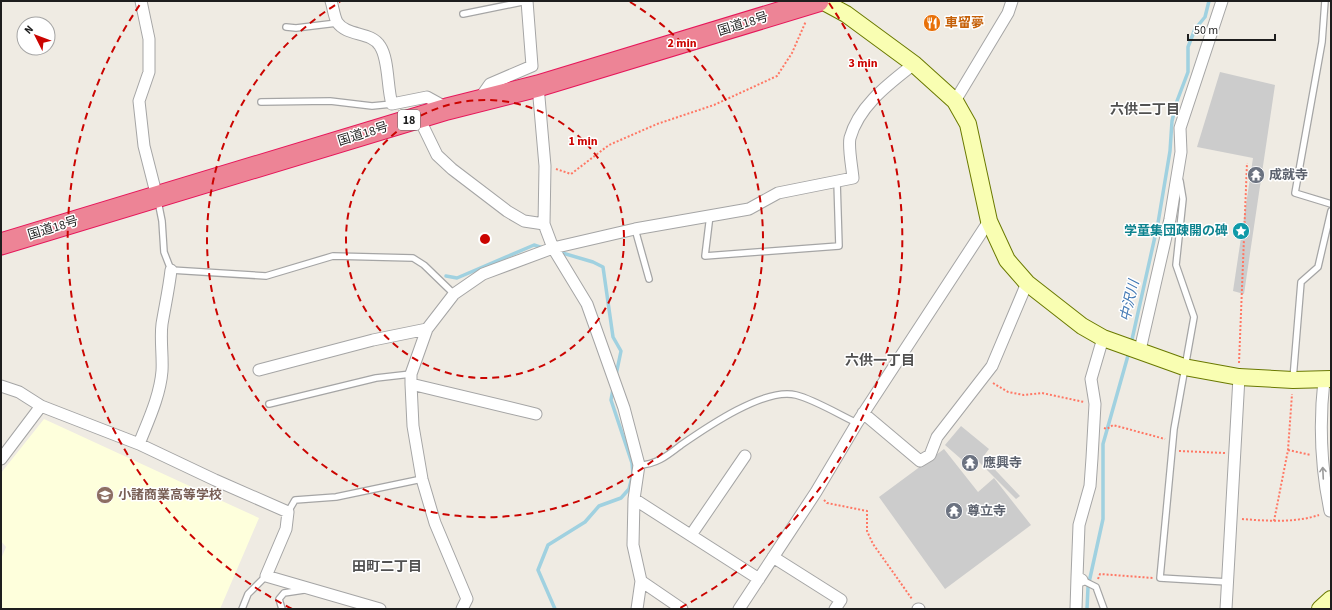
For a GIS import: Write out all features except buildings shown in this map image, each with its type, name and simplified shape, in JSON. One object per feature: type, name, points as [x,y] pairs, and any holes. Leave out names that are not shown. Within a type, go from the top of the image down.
[{"type":"highway","name":"国道18号","points":[[1,244],[447,109],[538,86],[818,1]]},
{"type":"street","points":[[141,1],[149,39],[149,72],[139,101],[144,146],[157,197]]},
{"type":"street","points":[[331,1],[338,22],[348,31],[373,39],[381,46],[388,74],[389,94],[392,104],[428,97],[447,109]]},
{"type":"street","points":[[478,101],[490,84],[532,66],[527,1]]},
{"type":"street","points":[[818,1],[846,14],[914,64],[955,102],[968,124],[989,221],[1008,260],[1027,283],[1082,326],[1103,338],[1184,367],[1239,377],[1328,380],[1320,412],[1323,478],[1330,511]]},
{"type":"street","points":[[955,102],[1008,13],[1012,1]]},
{"type":"street","points":[[1133,348],[1170,219],[1181,152],[1180,128],[1222,1]]},
{"type":"street","points":[[462,609],[467,599],[435,523],[422,479],[413,426],[411,379],[427,329],[454,294],[483,274],[553,248],[635,228],[749,209],[778,193],[853,178],[850,138],[860,116],[881,90],[914,64]]},
{"type":"street","points":[[538,86],[545,166],[544,224],[553,248],[587,304],[624,408],[639,465],[634,499],[632,545],[641,581],[637,609]]},
{"type":"street","points":[[419,118],[437,155],[452,169],[507,211],[524,221],[544,224]]},
{"type":"street","points":[[739,609],[816,492],[860,418],[989,221]]},
{"type":"street","points":[[139,444],[160,384],[162,372],[162,326],[168,300],[171,270]]},
{"type":"street","points":[[860,418],[920,461],[930,455],[937,437],[992,366],[1027,283]]},
{"type":"street","points":[[259,370],[373,340],[427,329]]},
{"type":"street","points":[[1076,609],[1080,579],[1079,525],[1090,486],[1095,404],[1091,379],[1103,338]]},
{"type":"street","points":[[1226,609],[1239,377]]},
{"type":"street","points":[[411,379],[536,414]]},
{"type":"street","points":[[1,386],[19,392],[41,406],[139,444],[288,512],[286,528],[266,576],[309,590],[380,609]]},
{"type":"street","points":[[1,459],[41,406]]},
{"type":"street","points":[[691,535],[745,456]]},
{"type":"street","points":[[634,499],[759,579]]},
{"type":"street","points":[[773,557],[841,600],[835,609]]},
{"type":"street","points":[[641,581],[682,609]]},
{"type":"street","points":[[1320,609],[1331,599]]},
{"type":"lane","points":[[463,14],[527,1]]},
{"type":"lane","points":[[1325,1],[1322,42],[1295,193],[1331,204]]},
{"type":"lane","points":[[286,27],[296,28],[338,22]]},
{"type":"lane","points":[[261,102],[330,100],[372,106],[392,104]]},
{"type":"lane","points":[[1178,171],[1183,199],[1176,265],[1194,317],[1184,367],[1173,441],[1160,578],[1228,582]]},
{"type":"lane","points":[[710,215],[704,256],[839,246],[837,181]]},
{"type":"lane","points":[[157,197],[162,221],[164,252],[171,270],[266,276],[333,256],[413,258],[424,265],[454,294]]},
{"type":"lane","points":[[1293,380],[1301,282],[1318,268],[1331,211]]},
{"type":"lane","points":[[635,228],[649,279]]},
{"type":"lane","points":[[269,404],[376,378],[411,379]]},
{"type":"lane","points":[[639,465],[648,465],[658,462],[724,418],[768,396],[796,395],[860,418]]},
{"type":"lane","points":[[288,512],[295,500],[336,497],[422,479]]},
{"type":"lane","points":[[242,609],[248,594],[266,576]]},
{"type":"lane","points":[[1080,579],[1096,587],[1104,609]]},
{"type":"lane","points":[[282,609],[279,599],[284,593],[309,590]]},
{"type":"path","points":[[545,166],[571,174],[609,145],[657,124],[714,105],[777,76],[792,53],[818,1]]},
{"type":"path","points":[[1239,377],[1247,163]]},
{"type":"path","points":[[983,377],[1008,392],[1024,396],[1042,393],[1095,404]]},
{"type":"path","points":[[1274,521],[1288,450],[1293,380]]},
{"type":"path","points":[[1094,424],[1108,429],[1113,425],[1173,441]]},
{"type":"path","points":[[1172,450],[1235,454]]},
{"type":"path","points":[[1288,450],[1322,457]]},
{"type":"path","points":[[816,492],[826,503],[867,511],[868,531],[873,544],[919,609]]},
{"type":"path","points":[[1231,519],[1274,521],[1308,519],[1330,511]]},
{"type":"path","points":[[1096,587],[1100,574],[1160,578]]},
{"type":"shaded area","name":"成就寺","points":[[1220,72],[1275,85],[1244,294],[1233,291],[1253,158],[1197,147]]},
{"type":"shaded area","name":"小諸商業高等学校","points":[[44,419],[259,518],[220,609],[1,609],[1,559],[6,547],[1,541],[1,473]]},
{"type":"shaded area","name":"應興寺","points":[[961,426],[989,449],[983,457],[1020,496],[1016,499],[979,462],[968,465],[945,445]]},
{"type":"shaded area","name":"尊立寺","points":[[944,449],[978,492],[994,478],[1031,525],[945,589],[879,497]]},
{"type":"waterway","name":"中沢川","points":[[1131,344],[1158,223],[1170,151],[1172,121],[1177,101],[1188,72],[1188,47],[1195,29],[1205,17],[1209,1]]},
{"type":"waterway","points":[[446,276],[457,278],[534,245],[543,248]]},
{"type":"waterway","points":[[559,252],[593,262],[603,267],[613,337],[621,351],[616,375]]},
{"type":"waterway","name":"中沢川","points":[[1087,609],[1088,587],[1103,519],[1103,444],[1129,352]]},
{"type":"waterway","points":[[555,609],[538,570],[548,545],[585,522],[599,506],[621,498],[629,489],[633,473],[632,463],[611,400],[613,389]]},
{"type":"place","name":"車留夢","points":[[932,23]]},
{"type":"place","name":"成就寺","points":[[1256,175]]},
{"type":"place","name":"学童集団疎開の碑","points":[[1241,231]]},
{"type":"place","name":"應興寺","points":[[970,463]]},
{"type":"place","name":"小諸商業高等学校","points":[[105,495]]},
{"type":"place","name":"尊立寺","points":[[954,511]]},
{"type":"district","name":"六供二丁目","points":[[1145,110]]},
{"type":"district","name":"六供一丁目","points":[[880,361]]},
{"type":"district","name":"田町二丁目","points":[[387,567]]}]
